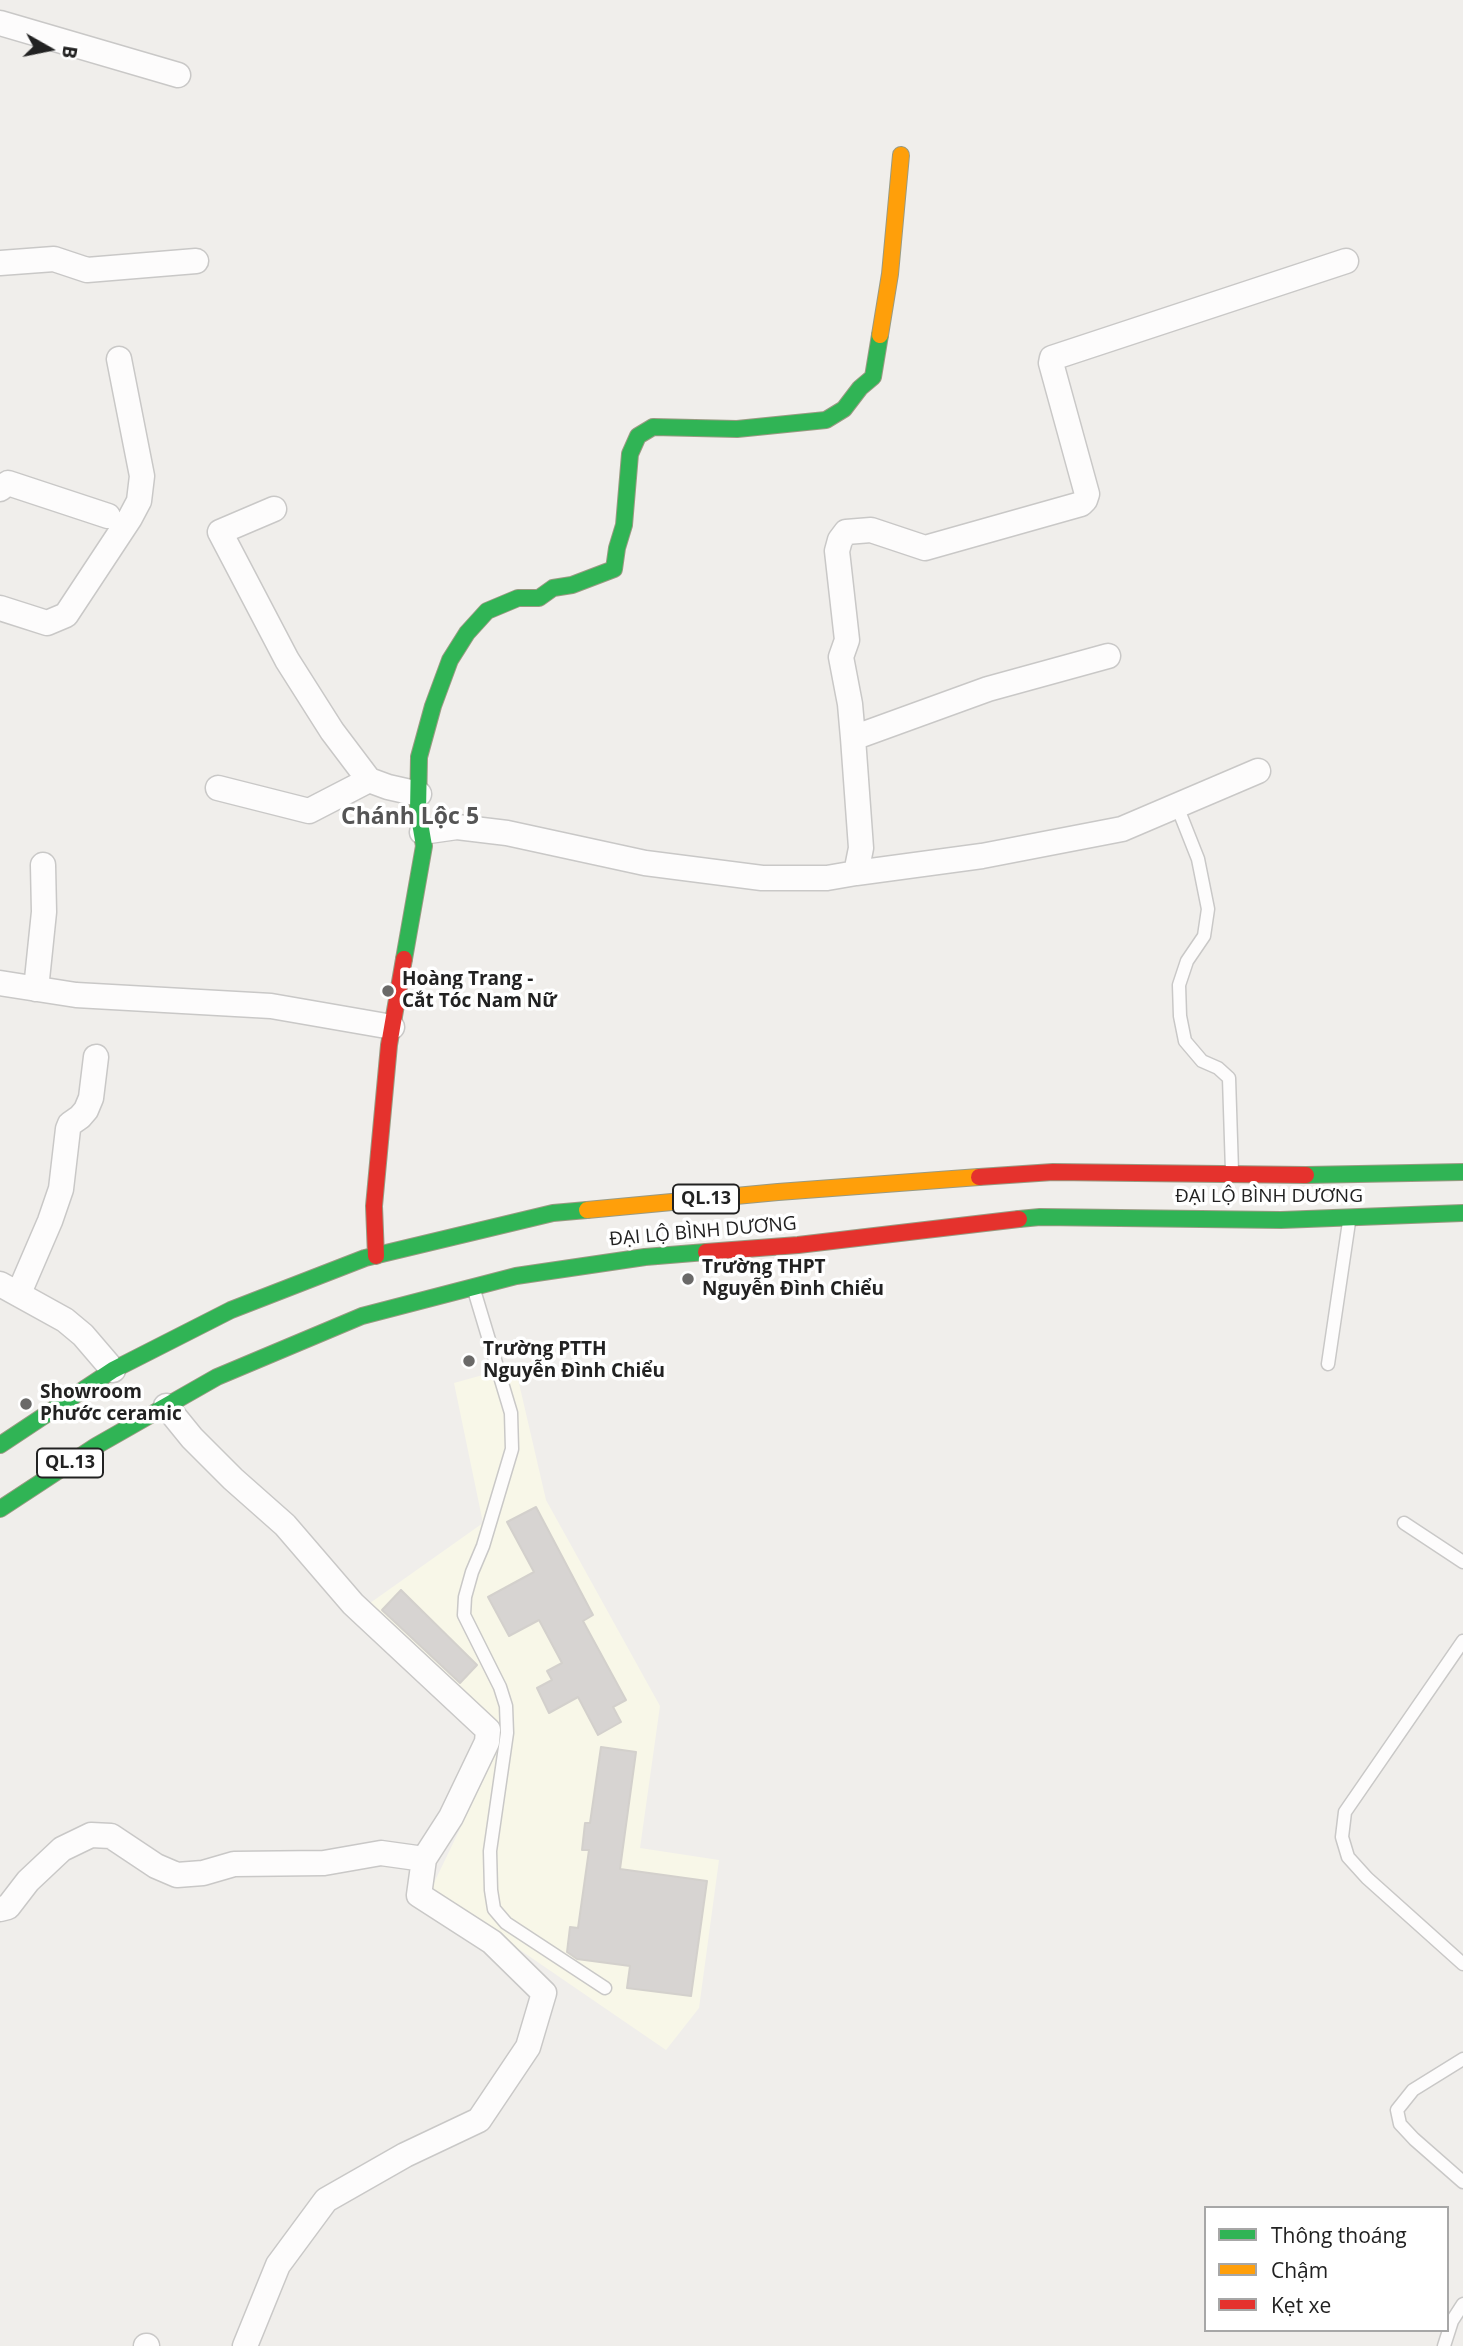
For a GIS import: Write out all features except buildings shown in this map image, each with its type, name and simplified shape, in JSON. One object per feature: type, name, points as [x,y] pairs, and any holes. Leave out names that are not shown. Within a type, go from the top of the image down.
[{"type":"main road","points":[[376,1256],[374,1206],[377,1156],[392,1027],[424,846],[418,811],[419,757],[433,706],[450,660],[467,633],[487,611],[518,598],[539,598],[553,588],[572,585],[614,569],[624,526],[630,454],[638,436],[653,427],[737,429],[826,420],[844,409],[860,388],[870,381],[890,274],[901,155]]},
{"type":"main road","name":"ĐẠI LỘ BÌNH DƯƠNG","points":[[0,1445],[231,1310],[376,1256],[553,1213],[778,1192],[1053,1172],[1232,1175],[1463,1172]]},
{"type":"main road","name":"ĐẠI LỘ BÌNH DƯƠNG","points":[[0,1509],[139,1415],[166,1406],[217,1377],[362,1316],[516,1276],[645,1256],[798,1245],[1040,1217],[1281,1220],[1463,1213]]},
{"type":"street","points":[[0,23],[178,75]]},
{"type":"street","points":[[0,263],[54,259],[88,270],[196,261]]},
{"type":"street","points":[[856,873],[860,848],[850,704],[841,657],[847,640],[837,551],[840,540],[846,533],[871,530],[925,548],[1081,504],[1087,494],[1051,363],[1052,358],[1346,261]]},
{"type":"street","points":[[0,608],[47,623],[66,615],[139,500],[142,476],[119,359]]},
{"type":"street","points":[[0,489],[8,484],[108,516]]},
{"type":"street","points":[[274,509],[220,532],[287,660],[332,731],[369,780],[419,794]]},
{"type":"street","points":[[853,738],[988,689],[1108,656]]},
{"type":"street","points":[[422,832],[457,827],[507,833],[645,863],[750,877],[827,878],[982,856],[1122,829],[1258,771]]},
{"type":"street","points":[[218,788],[309,811],[369,780]]},
{"type":"street","points":[[36,989],[44,912],[43,865]]},
{"type":"street","points":[[0,983],[76,995],[271,1006],[392,1027]]},
{"type":"street","points":[[96,1057],[91,1098],[80,1117],[70,1124],[66,1134],[61,1189],[50,1221],[9,1289],[65,1320],[83,1335],[116,1375]]},
{"type":"street","points":[[166,1406],[233,1479],[285,1525],[353,1604],[488,1730],[487,1742],[451,1817],[424,1859],[419,1895],[492,1942],[544,1993],[528,2048],[479,2120],[405,2155],[326,2200],[278,2264],[245,2346]]},
{"type":"street","points":[[0,1909],[8,1907],[28,1881],[62,1849],[91,1835],[111,1836],[156,1866],[177,1875],[203,1873],[234,1864],[324,1863],[381,1853],[424,1859]]},
{"type":"lane","points":[[1177,807],[1198,859],[1208,909],[1204,936],[1186,961],[1179,985],[1180,1016],[1185,1041],[1202,1061],[1218,1068],[1229,1078],[1232,1175]]},
{"type":"lane","points":[[1328,1364],[1350,1218]]},
{"type":"lane","points":[[473,1287],[511,1413],[512,1437],[512,1449],[465,1597],[464,1615],[500,1687],[506,1706],[507,1733],[490,1852],[491,1890],[495,1909],[506,1923],[605,1988]]},
{"type":"lane","points":[[1404,1523],[1463,1562]]},
{"type":"lane","points":[[1463,1641],[1345,1812],[1342,1837],[1348,1857],[1367,1878],[1463,1964]]},
{"type":"lane","points":[[1463,2059],[1413,2090],[1397,2110],[1400,2123],[1414,2139],[1463,2182]]},
{"type":"lane","points":[[1449,2330],[1463,2304]]},
{"type":"shaded area","points":[[515,1366],[546,1500],[660,1706],[640,1848],[719,1860],[699,2008],[666,2050],[431,1889],[498,1750],[497,1731],[363,1608],[483,1523],[454,1383]]},
{"type":"traffic: fast","points":[[404,959],[424,846],[418,811],[419,757],[433,706],[450,660],[467,633],[487,611],[518,598],[539,598],[553,588],[572,585],[614,569],[624,525],[630,454],[638,436],[653,427],[737,429],[826,420],[844,409],[860,388],[873,377],[880,335]]},
{"type":"traffic: fast","points":[[1306,1175],[1463,1172]]},
{"type":"traffic: fast","points":[[0,1445],[113,1370],[231,1310],[365,1258],[553,1213],[587,1210]]},
{"type":"traffic: fast","points":[[1019,1219],[1281,1220],[1463,1213]]},
{"type":"traffic: fast","points":[[0,1509],[96,1446],[217,1377],[362,1316],[516,1276],[645,1257],[706,1252]]},
{"type":"traffic: slow","points":[[880,335],[890,274],[901,155]]},
{"type":"traffic: slow","points":[[587,1210],[979,1177]]},
{"type":"traffic: jam","points":[[376,1256],[374,1206],[389,1045],[404,959]]},
{"type":"traffic: jam","points":[[979,1177],[1053,1172],[1306,1175]]},
{"type":"traffic: jam","points":[[706,1252],[798,1245],[1019,1219]]},
{"type":"place","name":"Hoàng Trang - Cắt Tóc Nam Nữ","points":[[388,991]]},
{"type":"place","name":"Trường THPT Nguyễn Đình Chiểu","points":[[688,1279]]},
{"type":"place","name":"Trường PTTH Nguyễn Đình Chiểu","points":[[469,1361]]},
{"type":"place","name":"Showroom Phước ceramic","points":[[26,1404]]},
{"type":"district","name":"Chánh Lộc 5","points":[[410,817]]}]
